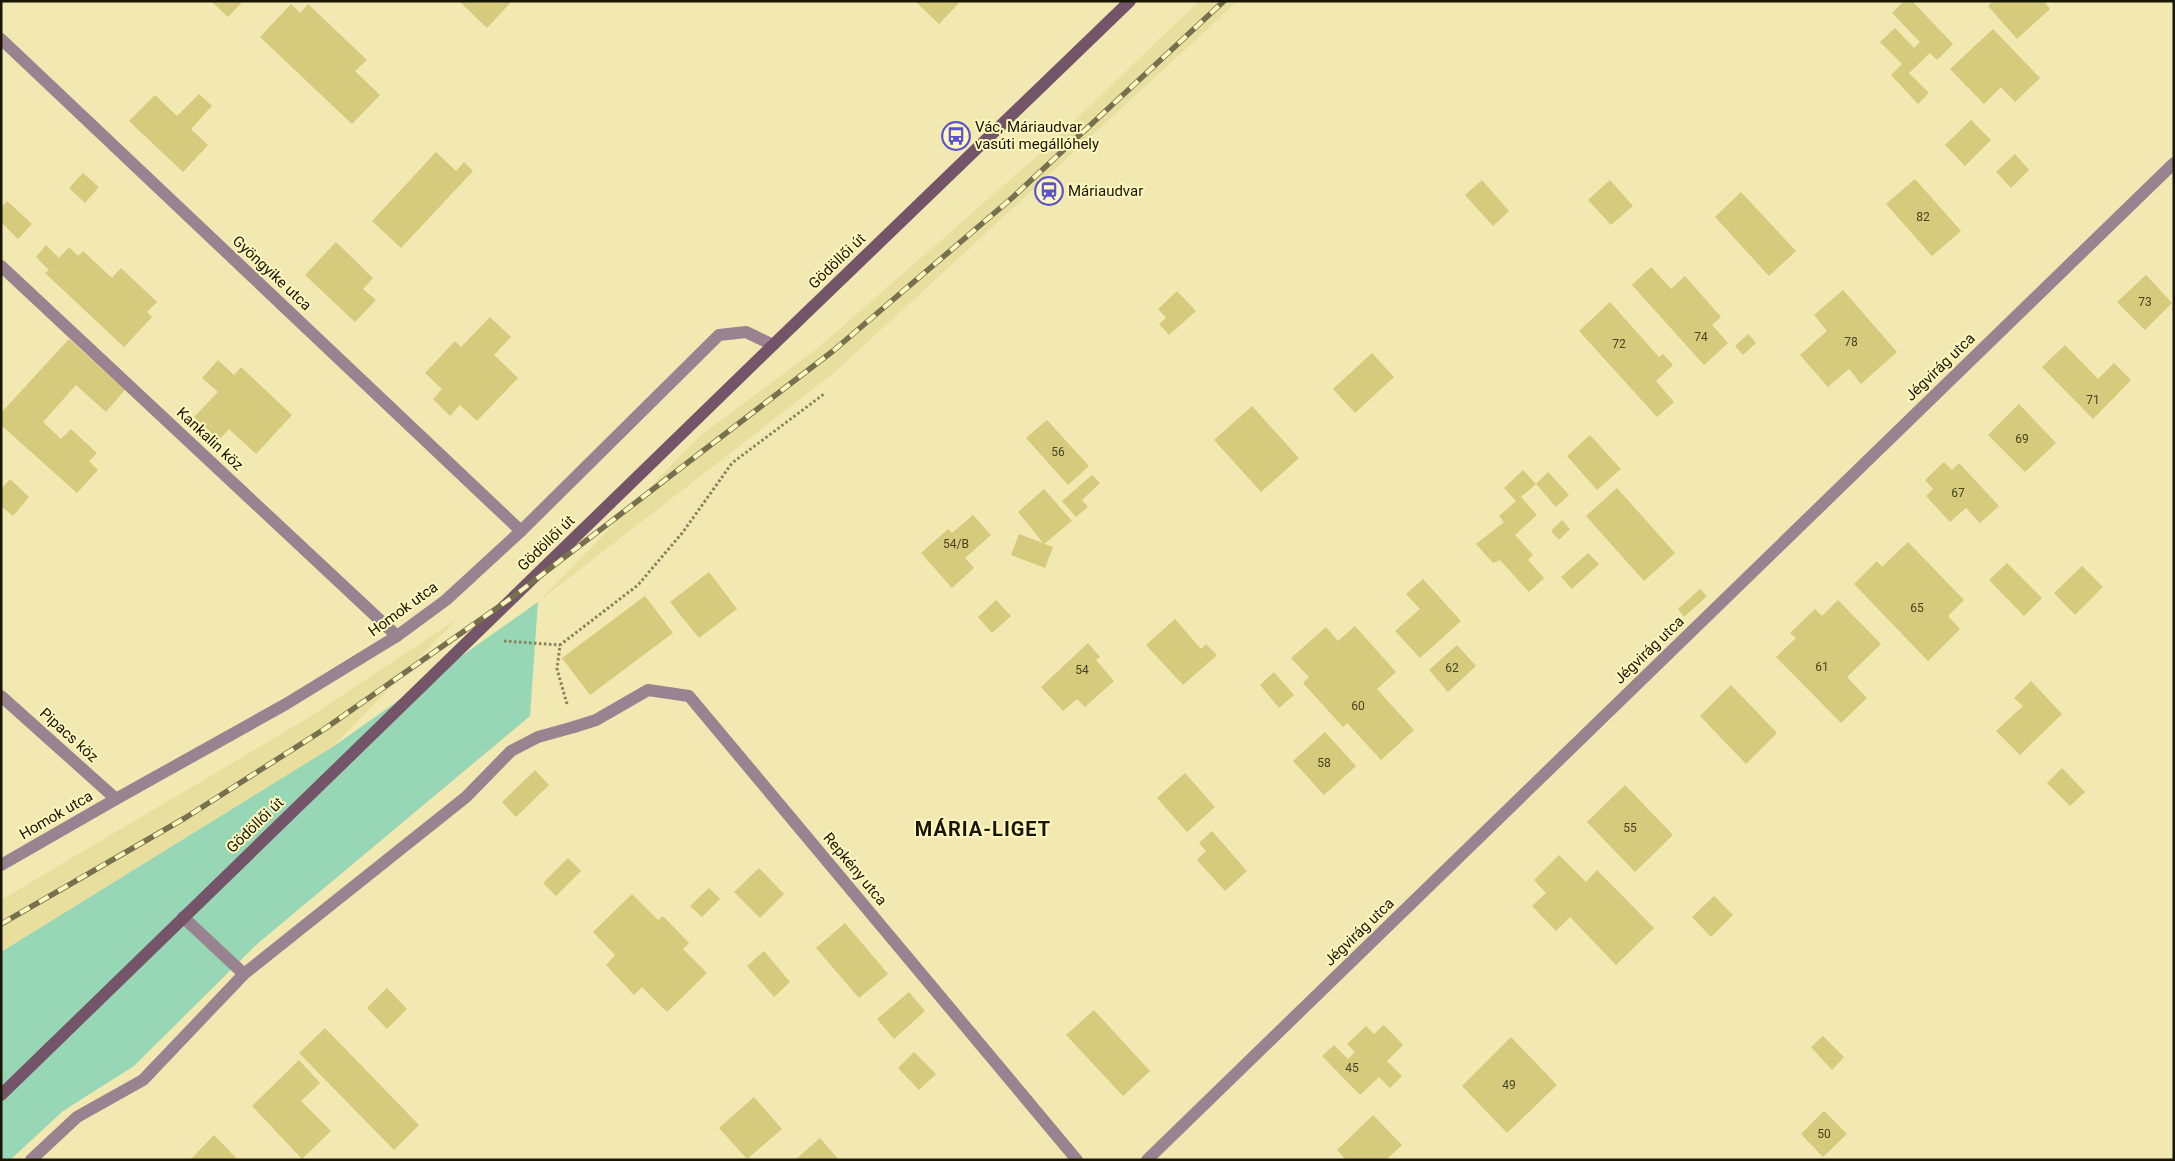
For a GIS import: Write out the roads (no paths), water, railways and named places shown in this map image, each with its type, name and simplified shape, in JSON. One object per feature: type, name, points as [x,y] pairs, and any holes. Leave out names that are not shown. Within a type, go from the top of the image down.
[{"type":"main road","name":"Gödöllői út","points":[[1,1095],[470,638],[1130,1]]},
{"type":"street","name":"Gyöngyike utca","points":[[1,39],[521,531]]},
{"type":"street","name":"Jégvirág utca","points":[[1147,1160],[2174,163]]},
{"type":"street","name":"Kankalin köz","points":[[1,266],[397,636]]},
{"type":"street","name":"Homok utca","points":[[1,865],[286,704],[397,636],[446,600],[521,531],[719,335],[746,332],[772,346]]},
{"type":"street","name":"Repkény utca","points":[[31,1160],[77,1117],[142,1080],[244,974],[466,797],[511,751],[538,736],[596,720],[648,690],[689,696],[1077,1160]]},
{"type":"street","name":"Pipacs köz","points":[[1,696],[116,799]]},
{"type":"street","points":[[183,917],[244,974]]},
{"type":"railway","points":[[1,924],[185,818],[323,730],[514,596],[833,351],[1012,198],[1224,1]]},
{"type":"place","name":"Vác, Máriaudvar vasúti megállóhely","points":[[956,136]]},
{"type":"place","name":"Máriaudvar","points":[[1049,191]]},
{"type":"district","name":"MÁRIA-LIGET","points":[[983,829]]}]
